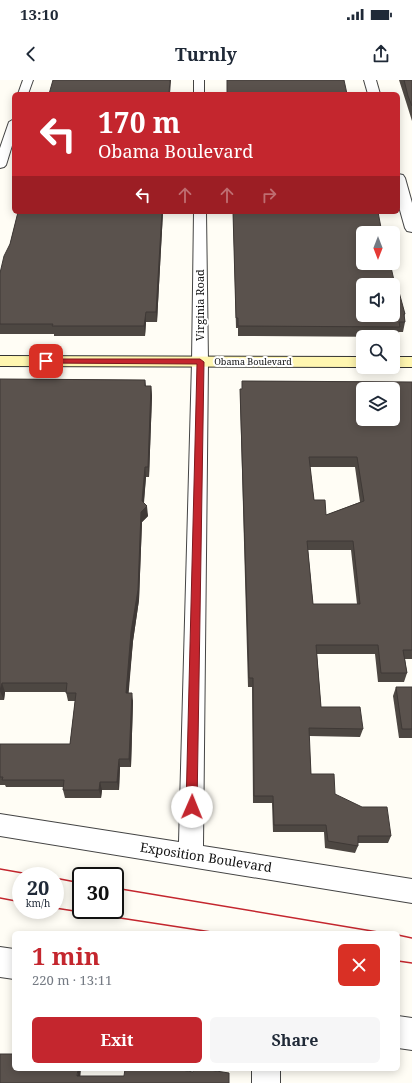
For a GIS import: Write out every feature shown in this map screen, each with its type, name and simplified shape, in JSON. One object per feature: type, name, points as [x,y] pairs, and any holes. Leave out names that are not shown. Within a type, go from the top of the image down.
[{"type":"main road","name":"Obama Boulevard","points":[[0,361],[356,362]]},
{"type":"main road","points":[[400,362],[412,362]]},
{"type":"street","points":[[24,92],[28,80]]},
{"type":"street","points":[[199,80],[199,92]]},
{"type":"street","points":[[370,80],[373,92]]},
{"type":"street","points":[[0,165],[12,128]]},
{"type":"street","points":[[400,185],[412,228]]},
{"type":"street","name":"Virginia Road","points":[[191,854],[200,362],[200,214]]},
{"type":"street","name":"Exposition Boulevard","points":[[0,824],[412,891]]},
{"type":"street","points":[[0,962],[12,964]]},
{"type":"street","points":[[400,1032],[412,1034]]},
{"type":"street","points":[[266,1071],[266,1083]]},
{"type":"building","points":[[53,80],[170,80],[169,92],[50,92]]},
{"type":"building","points":[[227,80],[344,80],[347,92],[227,92]]},
{"type":"building","points":[[404,80],[412,80],[412,106],[408,96]]},
{"type":"building","points":[[18,214],[162,214],[156,312],[146,312],[144,326],[52,326],[53,324],[0,324],[0,273],[4,256],[10,244]]},
{"type":"building","points":[[233,214],[378,214],[381,226],[356,226],[356,270],[392,270],[393,278],[356,278],[356,322],[399,322],[400,327],[238,326],[238,318],[236,318]]},
{"type":"building","points":[[400,296],[405,314],[405,322],[400,322]]},
{"type":"building","points":[[0,379],[145,380],[145,386],[151,386],[148,467],[145,467],[142,501],[147,506],[141,512],[138,590],[131,632],[126,693],[132,693],[129,759],[119,759],[117,782],[100,782],[99,790],[63,790],[64,780],[2,780],[3,777],[0,777],[0,744],[70,744],[76,693],[66,693],[67,683],[2,683],[0,691]]},
{"type":"building","points":[[242,381],[412,382],[412,650],[403,650],[407,673],[381,673],[378,645],[316,645],[321,707],[360,707],[363,729],[309,728],[311,774],[334,774],[335,794],[362,807],[387,807],[391,836],[358,836],[358,846],[328,841],[326,825],[274,825],[273,796],[254,796],[253,678],[249,678],[240,389],[242,389]],"holes":[[[309,457],[357,457],[364,501],[326,515],[325,500],[314,500]],[[307,541],[353,541],[360,604],[313,604]]]},
{"type":"building","points":[[396,687],[412,687],[412,729],[402,729]]},
{"type":"building","points":[[0,1054],[12,1054],[12,1071],[78,1071],[77,1076],[124,1076],[125,1071],[216,1071],[229,1073],[229,1083],[0,1083]]},
{"type":"tram line","points":[[0,869],[12,871]]},
{"type":"tram line","points":[[64,880],[72,881]]},
{"type":"tram line","points":[[124,890],[372,931]]},
{"type":"tram line","points":[[0,898],[12,900]]},
{"type":"tram line","points":[[64,909],[205,931]]},
{"type":"tram line","points":[[400,935],[412,938]]},
{"type":"tram line","points":[[400,961],[412,963]]},
{"type":"route","points":[[46,361],[200,362],[192,807]]}]
